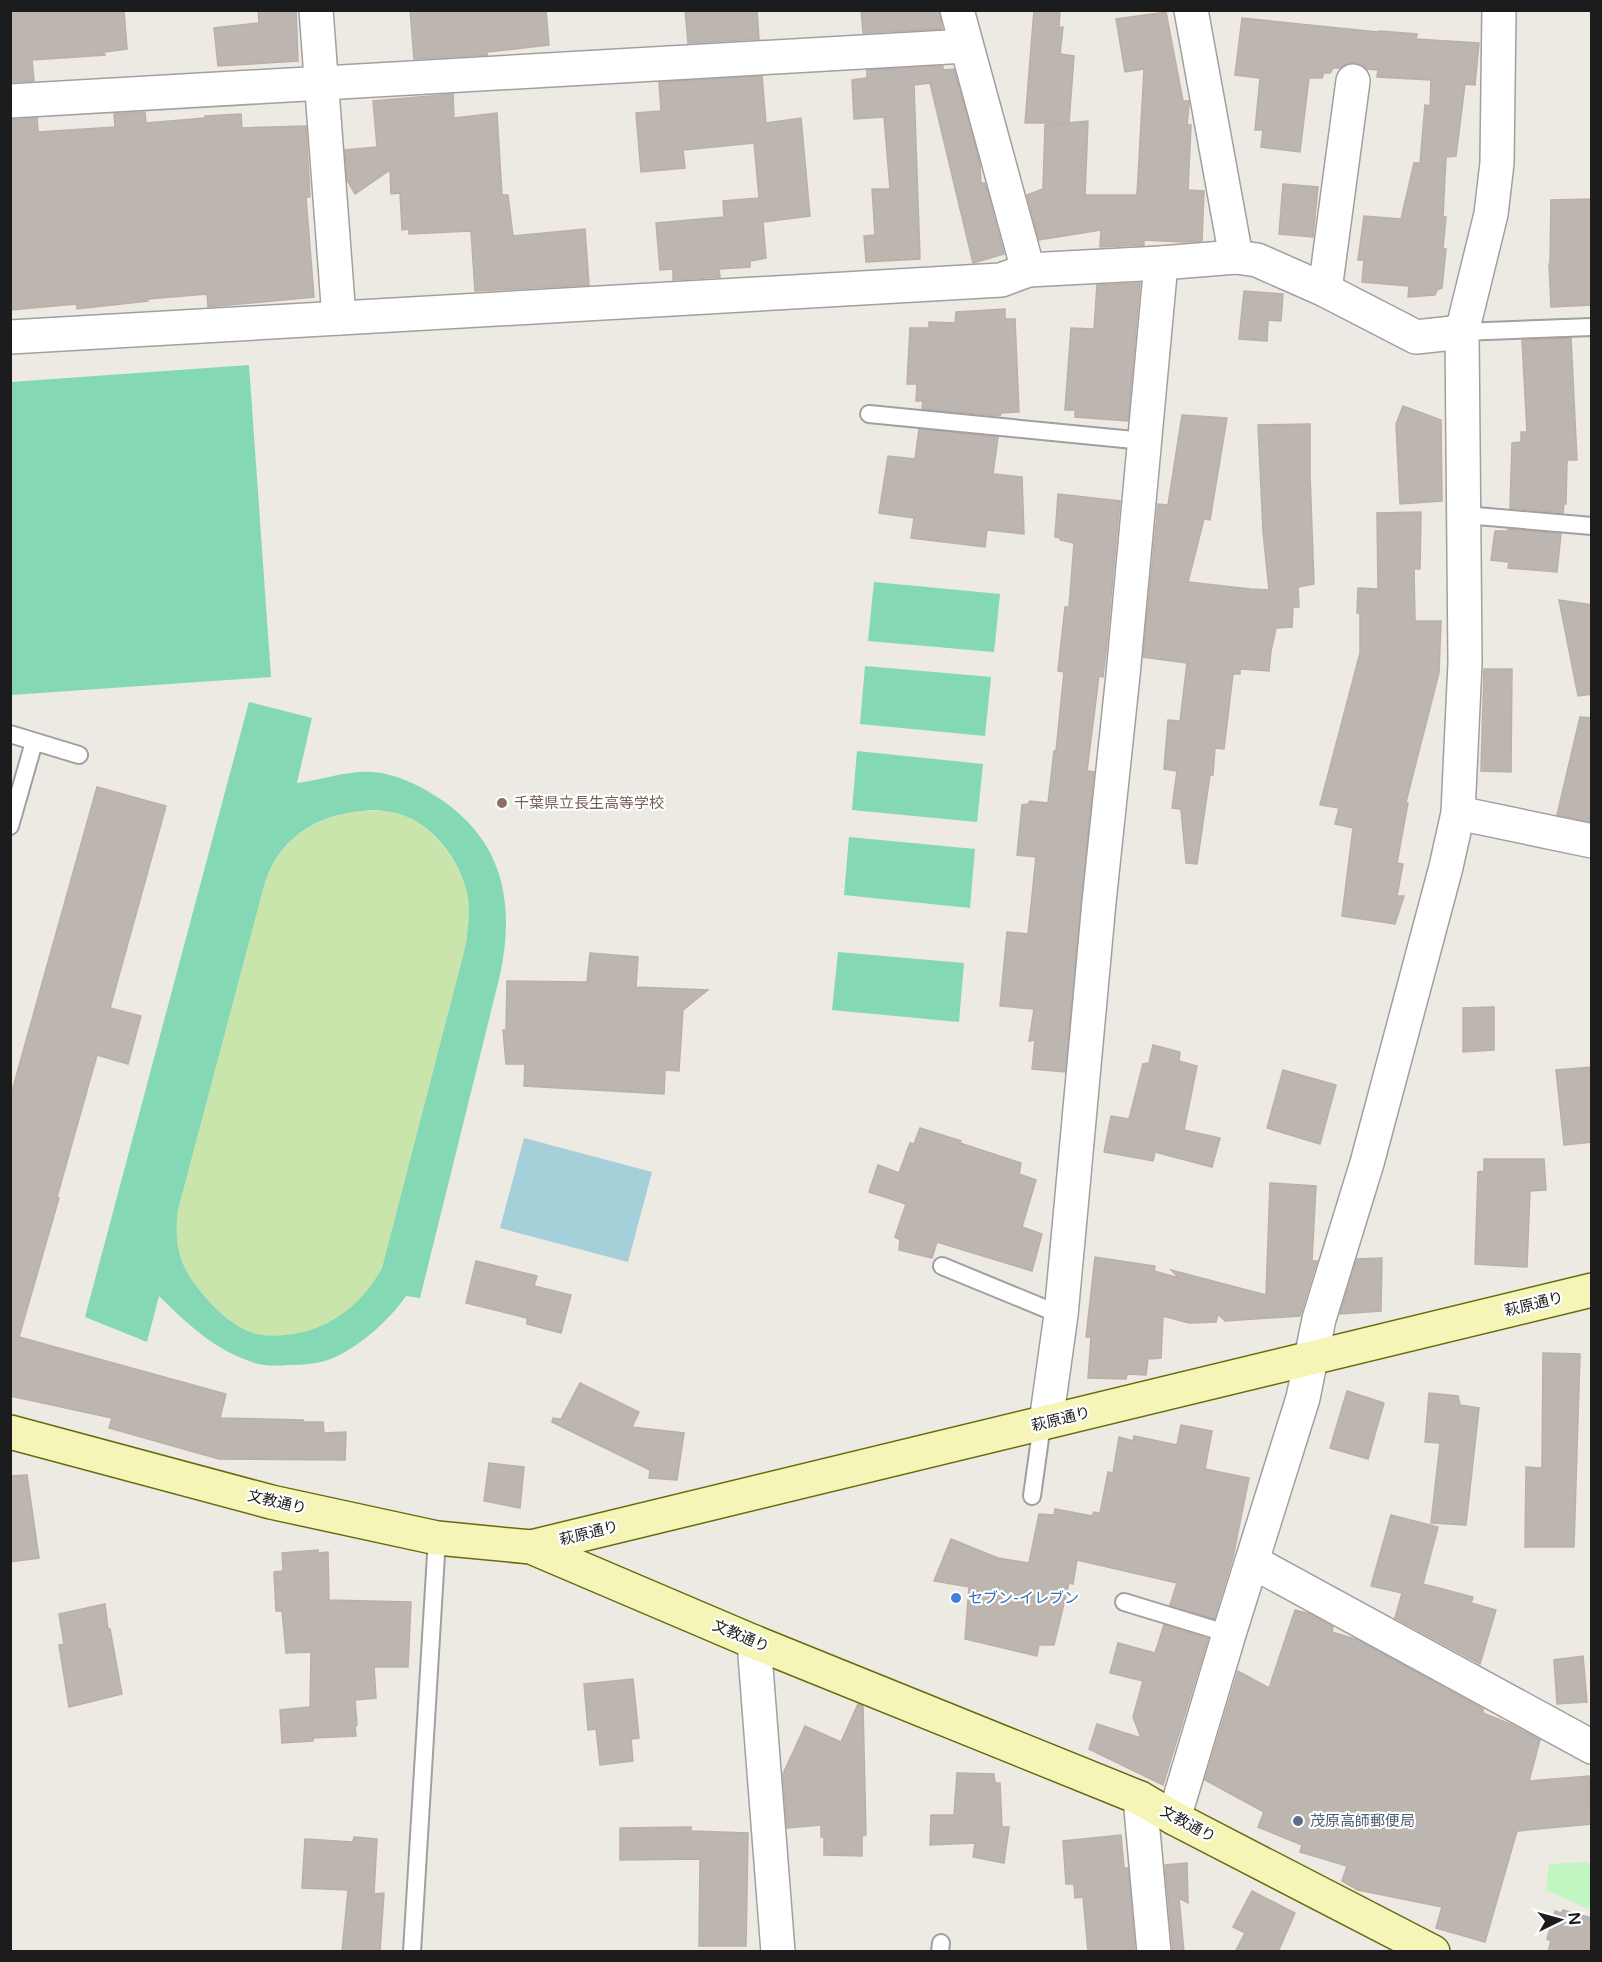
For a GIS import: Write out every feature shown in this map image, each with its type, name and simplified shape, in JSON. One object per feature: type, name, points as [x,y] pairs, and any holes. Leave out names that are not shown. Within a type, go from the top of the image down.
[{"type":"street","points":[[316,10],[339,318]]},
{"type":"street","points":[[957,10],[1028,270]]},
{"type":"street","points":[[1191,10],[1236,257]]},
{"type":"street","points":[[1174,1818],[1303,1398],[1319,1319],[1367,1163],[1446,867],[1458,813],[1465,663],[1462,332],[1491,214],[1497,163],[1499,10]]},
{"type":"street","points":[[10,101],[966,46]]},
{"type":"street","points":[[1325,290],[1353,81]]},
{"type":"street","points":[[10,338],[1001,280],[1028,270],[1236,257],[1257,260],[1325,290],[1416,337],[1462,332]]},
{"type":"street","points":[[1044,1423],[1061,1315],[1099,902],[1124,675],[1161,263]]},
{"type":"street","points":[[1458,813],[1592,841]]},
{"type":"street","name":"萩原通り","points":[[531,1547],[1592,1290]]},
{"type":"street","name":"文教通り","points":[[10,1432],[271,1502],[437,1538],[531,1547],[754,1642],[1140,1798],[1174,1818],[1433,1952]]},
{"type":"street","points":[[1253,1562],[1592,1747]]},
{"type":"street","points":[[754,1642],[778,1952]]},
{"type":"street","points":[[1140,1798],[1154,1952]]},
{"type":"lane","points":[[1462,332],[1592,327]]},
{"type":"lane","points":[[869,414],[1144,441]]},
{"type":"lane","points":[[1465,515],[1592,526]]},
{"type":"lane","points":[[10,735],[79,755]]},
{"type":"lane","points":[[10,826],[34,742]]},
{"type":"lane","points":[[942,1266],[1061,1315]]},
{"type":"lane","points":[[1032,1496],[1044,1423]]},
{"type":"lane","points":[[412,1952],[437,1538]]},
{"type":"lane","points":[[1124,1602],[1229,1634]]},
{"type":"green space","points":[[249,365],[271,677],[11,695],[11,382]]},
{"type":"green space","points":[[874,582],[1000,594],[994,652],[868,641]]},
{"type":"green space","points":[[865,666],[991,677],[985,736],[860,724]]},
{"type":"green space","points":[[249,702],[312,718],[297,783],[345,774],[374,772],[398,777],[420,787],[457,812],[475,830],[489,851],[504,896],[505,947],[500,975],[420,1298],[406,1296],[381,1325],[348,1351],[325,1361],[297,1365],[266,1365],[238,1357],[202,1335],[159,1296],[147,1342],[85,1317]],"holes":[[[376,810],[400,814],[415,821],[426,828],[446,848],[460,872],[468,897],[466,944],[382,1268],[364,1294],[342,1314],[329,1322],[301,1333],[277,1336],[257,1334],[240,1327],[221,1314],[190,1278],[178,1247],[178,1210],[265,882],[273,865],[282,850],[308,828],[340,815]]]},
{"type":"green space","points":[[857,751],[983,764],[977,822],[852,810]]},
{"type":"green space","points":[[358,811],[391,811],[404,815],[417,822],[441,843],[458,870],[468,897],[466,944],[382,1268],[364,1294],[342,1314],[329,1322],[301,1333],[277,1336],[257,1334],[240,1327],[221,1314],[190,1278],[178,1247],[178,1210],[265,882],[271,867],[289,842],[313,825],[342,814]]},
{"type":"green space","points":[[849,837],[975,849],[970,908],[844,895]]},
{"type":"green space","points":[[838,952],[964,963],[959,1022],[832,1010]]},
{"type":"green space","points":[[1591,1862],[1591,1910],[1546,1890],[1549,1864]]},
{"type":"water","points":[[524,1138],[652,1172],[628,1262],[500,1228]]},
{"type":"building","points":[[10,10],[124,10],[127,49],[104,52],[105,55],[32,60],[34,81],[10,82]]},
{"type":"building","points":[[258,10],[296,10],[298,61],[218,66],[214,28],[259,23]]},
{"type":"building","points":[[410,10],[546,10],[549,45],[487,52],[487,55],[414,59]]},
{"type":"building","points":[[685,10],[757,10],[759,39],[688,43]]},
{"type":"building","points":[[861,10],[939,10],[942,29],[863,33]]},
{"type":"building","points":[[1034,10],[1060,10],[1059,28],[1063,27],[1060,54],[1074,56],[1069,123],[1025,123]]},
{"type":"building","points":[[1166,12],[1183,101],[1189,101],[1187,125],[1191,125],[1188,190],[1204,191],[1202,241],[1144,240],[1144,245],[1100,247],[1101,230],[1039,240],[1027,195],[1043,189],[1045,125],[1088,121],[1085,195],[1137,195],[1144,69],[1125,72],[1116,19]]},
{"type":"building","points":[[1242,18],[1417,34],[1416,39],[1479,43],[1475,85],[1465,84],[1456,156],[1446,157],[1443,217],[1446,217],[1443,249],[1446,249],[1442,288],[1437,290],[1435,295],[1408,297],[1409,286],[1362,282],[1364,260],[1358,260],[1364,216],[1401,219],[1414,163],[1420,163],[1425,105],[1430,106],[1431,80],[1377,77],[1378,70],[1367,69],[1355,62],[1340,68],[1333,68],[1330,73],[1324,73],[1322,78],[1309,78],[1300,152],[1261,147],[1263,130],[1255,130],[1260,78],[1235,75]]},
{"type":"building","points":[[943,66],[943,70],[954,69],[980,164],[981,183],[985,183],[1004,254],[973,263],[930,83],[914,85],[920,259],[866,262],[864,236],[875,235],[872,189],[890,189],[884,117],[854,119],[852,80],[867,78],[867,70]]},
{"type":"building","points":[[762,76],[766,123],[801,118],[810,216],[763,222],[766,258],[750,261],[750,267],[719,269],[720,277],[673,280],[673,269],[660,270],[656,223],[724,217],[723,201],[759,198],[754,143],[683,150],[685,168],[641,172],[636,113],[661,111],[659,82]]},
{"type":"building","points":[[453,94],[454,118],[497,113],[502,195],[508,195],[513,236],[585,229],[589,285],[475,291],[471,231],[409,234],[409,229],[402,230],[400,193],[391,194],[390,170],[355,194],[347,180],[345,150],[377,147],[373,101]]},
{"type":"building","points":[[145,112],[146,123],[241,114],[242,128],[306,126],[310,197],[306,197],[314,297],[208,307],[207,294],[77,309],[77,304],[10,310],[10,120],[37,118],[38,132],[115,127],[114,114]]},
{"type":"building","points":[[1283,184],[1318,187],[1313,237],[1279,234]]},
{"type":"building","points":[[1592,199],[1592,305],[1551,307],[1549,264],[1551,200]]},
{"type":"building","points":[[1140,283],[1128,421],[1075,417],[1075,410],[1065,410],[1071,328],[1094,329],[1097,285]]},
{"type":"building","points":[[1244,291],[1283,294],[1281,321],[1268,320],[1267,341],[1239,339]]},
{"type":"building","points":[[1005,309],[1005,319],[1015,319],[1019,412],[1001,413],[1000,416],[922,409],[923,401],[916,401],[917,384],[907,384],[910,328],[929,328],[929,322],[955,323],[956,312]]},
{"type":"building","points":[[1571,338],[1577,460],[1567,460],[1566,504],[1564,504],[1563,513],[1510,508],[1512,443],[1521,442],[1521,432],[1527,432],[1522,340]]},
{"type":"building","points":[[1403,406],[1441,420],[1442,501],[1400,504],[1396,424]]},
{"type":"building","points":[[1182,415],[1227,418],[1210,520],[1204,519],[1188,582],[1250,589],[1269,590],[1263,532],[1258,425],[1310,424],[1314,584],[1298,587],[1299,607],[1293,607],[1292,627],[1276,628],[1269,671],[1240,669],[1240,674],[1233,674],[1224,749],[1215,748],[1213,775],[1210,775],[1197,864],[1186,863],[1181,809],[1172,808],[1177,771],[1164,769],[1168,720],[1180,721],[1187,663],[1143,657],[1158,504],[1168,505]]},
{"type":"building","points":[[919,429],[998,437],[993,474],[1022,477],[1024,534],[987,530],[985,547],[911,538],[914,518],[879,513],[888,456],[915,459]]},
{"type":"building","points":[[1058,494],[1120,501],[1103,677],[1099,676],[1087,771],[1094,772],[1065,1072],[1032,1069],[1035,1040],[1029,1041],[1034,1009],[1000,1006],[1007,932],[1028,934],[1036,857],[1017,855],[1022,805],[1030,801],[1048,803],[1054,751],[1056,751],[1064,672],[1058,671],[1065,607],[1069,607],[1074,543],[1055,537]]},
{"type":"building","points":[[1421,512],[1420,569],[1414,569],[1415,621],[1441,621],[1439,673],[1406,802],[1408,803],[1397,863],[1403,864],[1397,896],[1404,896],[1395,924],[1342,916],[1353,828],[1335,824],[1339,808],[1320,805],[1360,653],[1358,588],[1378,589],[1377,513]]},
{"type":"building","points":[[1508,529],[1561,534],[1557,572],[1508,568],[1509,562],[1491,560],[1495,531],[1508,531]]},
{"type":"building","points":[[1559,600],[1592,605],[1592,694],[1578,696]]},
{"type":"building","points":[[1484,669],[1512,669],[1511,772],[1481,771]]},
{"type":"building","points":[[1580,717],[1592,718],[1592,822],[1557,815]]},
{"type":"building","points":[[97,787],[166,806],[110,1008],[141,1016],[128,1064],[97,1055],[19,1337],[226,1394],[220,1418],[323,1422],[324,1433],[346,1432],[345,1460],[219,1459],[109,1428],[112,1418],[10,1396],[10,1098]]},
{"type":"building","points":[[590,953],[638,957],[636,987],[708,990],[683,1010],[679,1071],[665,1070],[664,1094],[524,1086],[525,1064],[506,1064],[503,1030],[506,1030],[507,981],[587,982]]},
{"type":"building","points":[[1494,1007],[1494,1050],[1463,1052],[1463,1008]]},
{"type":"building","points":[[1153,1045],[1180,1052],[1179,1061],[1197,1066],[1184,1130],[1220,1138],[1212,1167],[1155,1152],[1153,1161],[1104,1152],[1111,1116],[1129,1119],[1143,1064],[1149,1063]]},
{"type":"building","points":[[1592,1067],[1592,1142],[1564,1145],[1556,1070]]},
{"type":"building","points":[[1283,1070],[1336,1085],[1320,1144],[1267,1128]]},
{"type":"building","points":[[920,1128],[1021,1163],[1019,1174],[1036,1180],[1022,1227],[1042,1234],[1032,1271],[937,1242],[932,1258],[899,1250],[900,1240],[895,1237],[906,1204],[869,1192],[878,1165],[899,1173],[910,1143],[914,1144]]},
{"type":"building","points":[[1484,1159],[1544,1159],[1546,1190],[1530,1191],[1527,1267],[1475,1264],[1478,1172],[1484,1171]]},
{"type":"building","points":[[1270,1183],[1316,1186],[1312,1261],[1317,1261],[1300,1316],[1225,1321],[1218,1314],[1216,1322],[1189,1323],[1163,1316],[1161,1358],[1148,1359],[1146,1375],[1127,1374],[1126,1379],[1088,1378],[1091,1337],[1086,1337],[1095,1257],[1155,1266],[1154,1271],[1179,1278],[1171,1270],[1266,1295]]},
{"type":"building","points":[[1382,1258],[1381,1311],[1340,1314],[1357,1259]]},
{"type":"building","points":[[476,1261],[537,1276],[534,1286],[571,1295],[561,1333],[527,1324],[527,1318],[466,1303]]},
{"type":"building","points":[[1543,1353],[1580,1354],[1574,1547],[1525,1547],[1526,1467],[1542,1468]]},
{"type":"building","points":[[580,1383],[639,1412],[632,1427],[684,1433],[677,1480],[649,1478],[650,1470],[552,1422],[553,1418],[561,1419]]},
{"type":"building","points":[[1347,1391],[1384,1403],[1368,1459],[1330,1448]]},
{"type":"building","points":[[1429,1393],[1458,1396],[1460,1405],[1479,1408],[1466,1525],[1431,1523],[1440,1443],[1425,1442]]},
{"type":"building","points":[[1181,1425],[1212,1431],[1205,1469],[1249,1478],[1233,1557],[1214,1619],[1170,1605],[1177,1583],[1077,1560],[1073,1584],[1069,1583],[1054,1645],[1039,1645],[1037,1656],[965,1639],[969,1587],[934,1581],[951,1539],[998,1558],[1029,1563],[1039,1514],[1054,1515],[1055,1509],[1092,1516],[1094,1512],[1100,1513],[1108,1472],[1113,1473],[1119,1437],[1133,1441],[1134,1436],[1177,1445]]},
{"type":"building","points":[[489,1463],[524,1467],[520,1508],[484,1501]]},
{"type":"building","points":[[27,1475],[39,1558],[10,1562],[10,1476]]},
{"type":"building","points":[[1391,1515],[1438,1527],[1423,1584],[1473,1597],[1471,1603],[1496,1610],[1480,1664],[1395,1618],[1402,1593],[1371,1586]]},
{"type":"building","points":[[318,1550],[318,1553],[328,1552],[329,1600],[411,1602],[408,1667],[374,1667],[376,1698],[355,1700],[356,1736],[313,1738],[313,1741],[282,1743],[280,1710],[310,1707],[311,1652],[286,1653],[282,1611],[276,1611],[274,1572],[283,1571],[282,1553]]},
{"type":"building","points":[[105,1604],[122,1694],[69,1707],[59,1645],[64,1644],[59,1614]]},
{"type":"building","points":[[1295,1610],[1310,1614],[1333,1627],[1332,1632],[1358,1640],[1483,1709],[1483,1713],[1540,1740],[1529,1781],[1589,1776],[1591,1824],[1517,1831],[1485,1942],[1436,1928],[1442,1907],[1358,1890],[1342,1881],[1347,1866],[1300,1852],[1302,1845],[1258,1827],[1264,1812],[1205,1780],[1238,1671],[1269,1688]]},
{"type":"building","points":[[1164,1625],[1208,1639],[1163,1785],[1089,1749],[1097,1724],[1141,1738],[1133,1717],[1143,1681],[1110,1673],[1118,1643],[1155,1653]]},
{"type":"building","points":[[1583,1656],[1587,1702],[1557,1704],[1554,1660]]},
{"type":"building","points":[[633,1679],[639,1738],[631,1739],[633,1761],[600,1765],[596,1729],[588,1730],[584,1684]]},
{"type":"building","points":[[858,1704],[863,1706],[866,1835],[862,1836],[862,1856],[824,1855],[821,1825],[787,1828],[783,1774],[805,1726],[841,1742]]},
{"type":"building","points":[[957,1773],[994,1774],[995,1783],[1000,1783],[1002,1827],[1009,1827],[1004,1863],[973,1857],[975,1843],[930,1845],[931,1815],[954,1815]]},
{"type":"building","points":[[691,1827],[691,1831],[748,1833],[746,1946],[699,1946],[700,1859],[620,1860],[620,1828]]},
{"type":"building","points":[[1121,1835],[1124,1868],[1128,1868],[1135,1952],[1088,1952],[1083,1897],[1075,1898],[1074,1884],[1066,1884],[1063,1841]]},
{"type":"building","points":[[354,1837],[377,1839],[374,1894],[384,1893],[380,1952],[342,1952],[348,1890],[302,1888],[305,1839],[353,1842]]},
{"type":"building","points":[[1187,1863],[1188,1903],[1179,1898],[1184,1952],[1173,1952],[1165,1865]]},
{"type":"building","points":[[1252,1891],[1295,1913],[1278,1952],[1235,1952],[1245,1933],[1233,1927]]},
{"type":"building","points":[[1563,1910],[1592,1918],[1592,1952],[1548,1952],[1551,1941],[1547,1939],[1555,1911],[1561,1913]]},
{"type":"place","name":"千葉県立長生高等学校","points":[[502,803]]},
{"type":"place","name":"セブン-イレブン","points":[[956,1598]]},
{"type":"place","name":"茂原高師郵便局","points":[[1298,1821]]}]
